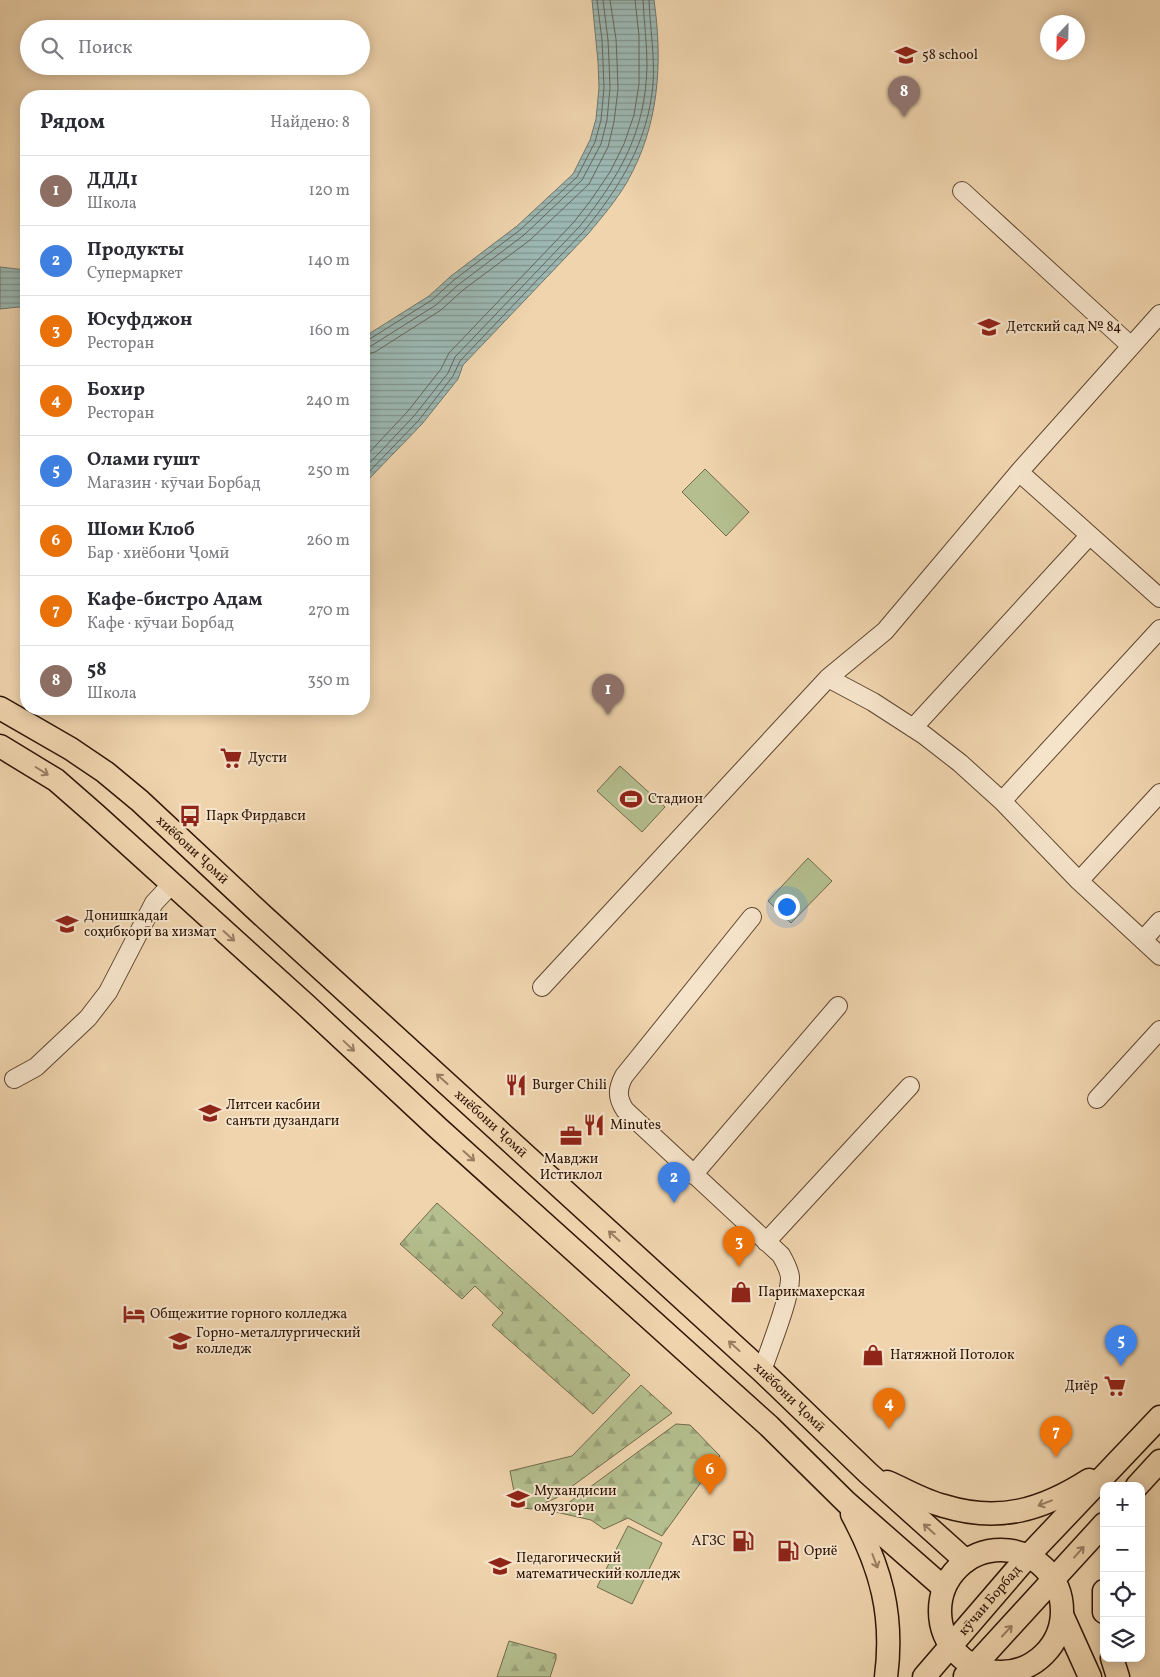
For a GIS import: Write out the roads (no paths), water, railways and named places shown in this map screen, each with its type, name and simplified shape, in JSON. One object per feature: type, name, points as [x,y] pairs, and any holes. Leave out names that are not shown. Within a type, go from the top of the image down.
[{"type":"main road","name":"хиёбони Ҷомӣ","points":[[0,708],[71,749],[105,772],[140,801],[262,915],[762,1371],[868,1473],[966,1561]]},
{"type":"main road","points":[[0,746],[56,780],[307,1006],[445,1135],[769,1426],[846,1502],[944,1588]]},
{"type":"main road","points":[[307,1006],[334,980]]},
{"type":"main road","name":"кӯчаи Борбад","points":[[924,1677],[1029,1555],[1160,1417]]},
{"type":"main road","points":[[868,1473],[942,1506],[987,1515],[1032,1508],[1065,1495],[1118,1462]]},
{"type":"main road","points":[[846,1502],[877,1566],[883,1589],[888,1622],[889,1655],[886,1677]]},
{"type":"main road","points":[[983,1673],[1054,1580],[1101,1527]]},
{"type":"main road","name":"кӯчаи Борбад","points":[[999,1550],[1029,1555],[1045,1568],[1054,1580],[1062,1598],[1063,1617],[1058,1636],[1048,1652],[1032,1665],[1013,1672],[983,1673],[961,1658],[951,1647],[942,1628],[939,1608],[944,1588],[953,1573],[966,1561],[982,1553],[999,1550]]},
{"type":"main road","points":[[1063,1617],[1090,1677]]},
{"type":"main road","points":[[1113,1662],[1118,1677]]},
{"type":"street","points":[[962,191],[1131,346]]},
{"type":"street","points":[[542,987],[828,678],[885,630],[1019,472],[1131,346],[1158,319]]},
{"type":"street","points":[[1019,472],[1160,598]]},
{"type":"street","points":[[913,728],[1089,536]]},
{"type":"street","points":[[1002,801],[1160,629]]},
{"type":"street","points":[[828,678],[873,702],[960,762],[1002,801],[1079,881],[1160,956]]},
{"type":"street","points":[[1079,881],[1160,793]]},
{"type":"street","points":[[14,1079],[36,1067],[88,1018],[108,992],[154,903],[168,888]]},
{"type":"street","points":[[752,917],[624,1076],[618,1090],[619,1102],[625,1110],[781,1255],[788,1269],[790,1279],[787,1297],[762,1371]]},
{"type":"street","points":[[1143,940],[1160,921]]},
{"type":"street","points":[[693,1175],[838,1006]]},
{"type":"street","points":[[1098,1099],[1160,1030]]},
{"type":"street","points":[[766,1242],[910,1086]]},
{"type":"water","points":[[592,0],[654,0],[658,47],[656,94],[646,139],[638,161],[627,182],[609,209],[588,234],[463,365],[458,379],[422,424],[370,478],[370,333],[429,296],[451,276],[517,226],[573,174],[590,140],[596,119],[599,88]]},
{"type":"water","points":[[0,267],[20,269],[20,307],[0,309]]},
{"type":"place","name":"58 school","points":[[906,55]]},
{"type":"place","name":"58","points":[[904,117]]},
{"type":"place","name":"Детский сад № 84","points":[[989,327]]},
{"type":"place","name":"ДДД1","points":[[608,715]]},
{"type":"place","name":"Дусти","points":[[231,758]]},
{"type":"place","name":"Стадион","points":[[631,799]]},
{"type":"place","name":"Парк Фирдавси","points":[[190,816]]},
{"type":"place","name":"Донишкадаи соҳибкорӣ ва хизмат","points":[[67,924]]},
{"type":"place","name":"Burger Chili","points":[[516,1085]]},
{"type":"place","name":"Литсеи касбии санъти дузандаги","points":[[210,1113]]},
{"type":"place","name":"Minutes","points":[[594,1125]]},
{"type":"place","name":"Мавджи Истиклол","points":[[571,1136]]},
{"type":"place","name":"Продукты","points":[[674,1203]]},
{"type":"place","name":"Юсуфджон","points":[[739,1267]]},
{"type":"place","name":"Парикмахерская","points":[[741,1292]]},
{"type":"place","name":"Общежитие горного колледжа","points":[[134,1314]]},
{"type":"place","name":"Горно-металлургический колледж","points":[[180,1341]]},
{"type":"place","name":"Натяжной Потолок","points":[[873,1355]]},
{"type":"place","name":"Олами гушт","points":[[1121,1366]]},
{"type":"place","name":"Диëр","points":[[1115,1386]]},
{"type":"place","name":"Бохир","points":[[889,1429]]},
{"type":"place","name":"Кафе-бистро Адам","points":[[1056,1457]]},
{"type":"place","name":"Шоми Клоб","points":[[710,1495]]},
{"type":"place","name":"Мухандисии омузгори","points":[[518,1499]]},
{"type":"place","name":"АГЗС","points":[[743,1541]]},
{"type":"place","name":"Ориё","points":[[788,1551]]},
{"type":"place","name":"Педагогический математический колледж","points":[[500,1566]]}]
